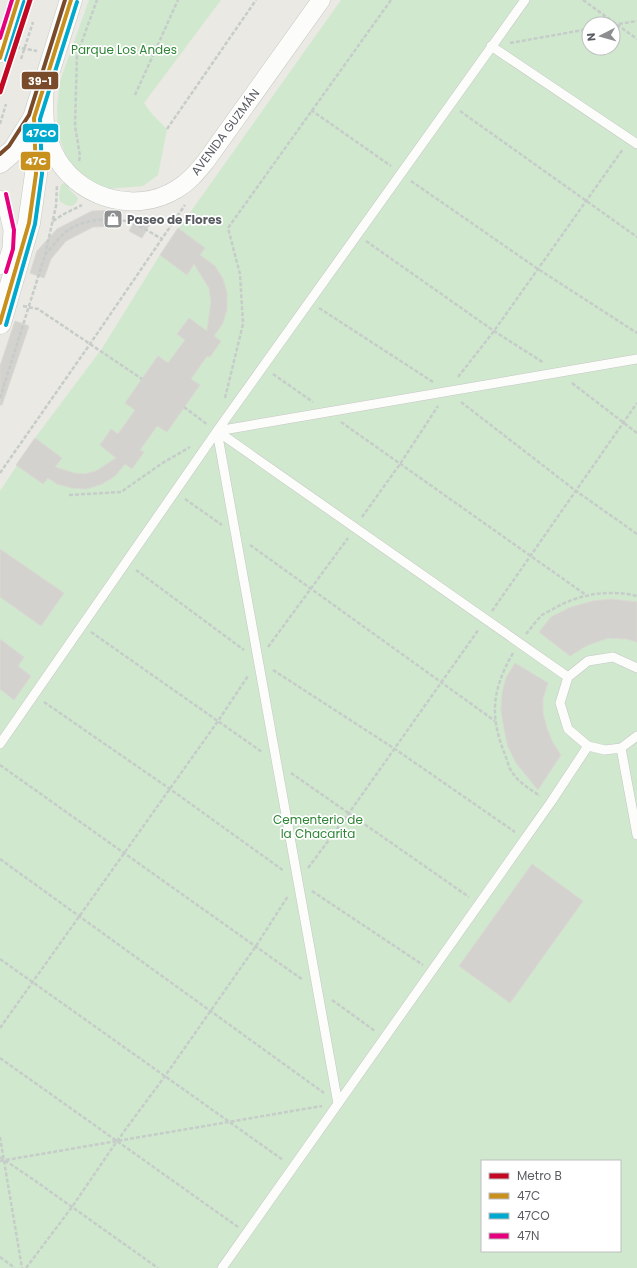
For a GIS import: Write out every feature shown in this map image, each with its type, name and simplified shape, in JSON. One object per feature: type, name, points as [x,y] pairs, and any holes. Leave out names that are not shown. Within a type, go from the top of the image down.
[{"type":"main road","points":[[0,162],[14,150],[34,118],[71,0]]},
{"type":"main road","points":[[1,320],[29,223],[36,174],[34,118]]},
{"type":"street","name":"AVENIDA GUZMÁN","points":[[44,90],[44,114],[48,138],[58,160],[73,178],[85,188],[98,195],[113,199],[128,201],[159,197],[177,189],[193,177],[206,162],[321,0]]},
{"type":"lane","points":[[0,58],[18,0]]},
{"type":"lane","points":[[0,744],[216,431],[524,0]]},
{"type":"lane","points":[[491,46],[633,142]]},
{"type":"lane","points":[[0,195],[8,230],[7,248],[0,270]]},
{"type":"lane","points":[[216,431],[637,359]]},
{"type":"lane","points":[[216,431],[568,677]]},
{"type":"lane","points":[[216,431],[236,534],[338,1104]]},
{"type":"lane","points":[[637,667],[613,657],[588,660],[568,677],[560,703],[568,729],[588,746],[604,750],[621,748],[637,736]]},
{"type":"lane","points":[[222,1268],[551,802],[588,746]]},
{"type":"lane","points":[[621,748],[637,835]]},
{"type":"path","points":[[73,178],[80,156],[75,126],[77,55],[97,0]]},
{"type":"path","points":[[135,95],[178,0]]},
{"type":"path","points":[[167,129],[256,0]]},
{"type":"path","points":[[224,400],[243,324],[240,274],[228,228],[391,0]]},
{"type":"path","points":[[583,0],[603,16]]},
{"type":"path","points":[[621,24],[637,21]]},
{"type":"path","points":[[21,59],[33,22]]},
{"type":"path","points":[[621,29],[637,39]]},
{"type":"path","points":[[491,46],[581,30]]},
{"type":"path","points":[[0,124],[6,104]]},
{"type":"path","points":[[450,104],[637,237]]},
{"type":"path","points":[[311,110],[538,269],[637,333]]},
{"type":"path","points":[[0,1028],[218,721],[258,661],[400,464],[448,391],[494,331],[586,201],[633,142]]},
{"type":"path","points":[[0,398],[45,255],[56,206],[58,160]]},
{"type":"path","points":[[0,473],[187,201]]},
{"type":"path","points":[[53,222],[64,214],[86,204]]},
{"type":"path","points":[[45,255],[69,230],[97,220],[110,218],[128,221],[162,239]]},
{"type":"path","points":[[357,234],[494,331],[558,372],[637,432]]},
{"type":"path","points":[[309,302],[448,391],[576,491],[637,534]]},
{"type":"path","points":[[1,320],[24,305],[38,309],[142,379]]},
{"type":"path","points":[[263,366],[586,595]]},
{"type":"path","points":[[26,1268],[72,1207],[117,1141],[256,946],[298,882],[395,749],[637,403]]},
{"type":"path","points":[[184,408],[216,431]]},
{"type":"path","points":[[69,495],[121,492],[160,464],[192,446]]},
{"type":"path","points":[[175,491],[495,721]]},
{"type":"path","points":[[126,562],[258,661],[395,749],[525,839]]},
{"type":"path","points":[[551,802],[524,785],[512,772],[502,747],[495,721],[495,695],[504,669],[519,642],[543,615],[561,605],[586,595],[607,593],[637,596]]},
{"type":"path","points":[[34,695],[170,789],[298,882],[432,970]]},
{"type":"path","points":[[0,765],[385,1037]]},
{"type":"path","points":[[0,859],[338,1104]]},
{"type":"path","points":[[0,959],[293,1168]]},
{"type":"path","points":[[0,1058],[246,1234]]},
{"type":"path","points":[[0,1161],[338,1104]]},
{"type":"path","points":[[0,1137],[22,1268]]},
{"type":"path","points":[[0,1157],[158,1268]]},
{"type":"path","points":[[0,1257],[15,1268]]},
{"type":"green space","name":"Parque Los Andes","points":[[89,0],[221,0],[144,103],[152,114],[167,129],[158,175],[143,186],[106,189],[86,184],[73,168],[65,153],[58,134],[57,108],[60,81]]},
{"type":"green space","name":"Cementerio de la Chacarita","points":[[341,0],[637,0],[637,1268],[0,1268],[0,491],[35,438],[101,350],[160,255]]},
{"type":"green space","points":[[64,183],[67,184],[69,189],[78,198],[75,204],[71,206],[65,205],[60,201],[59,195],[61,185]]},
{"type":"building","points":[[118,210],[118,226],[93,227],[66,241],[51,259],[44,278],[30,273],[37,251],[57,229],[92,211]]},
{"type":"building","points":[[137,217],[150,224],[142,238],[129,231]]},
{"type":"building","points":[[178,228],[205,248],[200,255],[215,266],[223,279],[227,293],[227,309],[223,323],[214,336],[221,341],[210,357],[207,356],[191,379],[200,385],[167,432],[157,426],[140,450],[144,452],[132,469],[125,464],[115,476],[102,484],[87,489],[72,488],[57,484],[48,478],[43,484],[16,465],[35,438],[62,458],[55,467],[74,473],[85,474],[96,471],[116,458],[100,445],[111,429],[118,434],[135,410],[125,403],[158,356],[168,363],[185,340],[177,334],[189,318],[207,331],[211,302],[209,288],[194,264],[187,275],[160,255]]},
{"type":"building","points":[[15,321],[29,326],[2,405],[0,405],[0,366]]},
{"type":"building","points":[[0,549],[64,593],[41,626],[0,597]]},
{"type":"building","points":[[612,599],[637,602],[637,642],[627,639],[608,638],[586,646],[570,656],[539,632],[551,617],[571,607],[593,601]]},
{"type":"building","points":[[0,639],[24,657],[18,666],[31,676],[14,700],[0,689]]},
{"type":"building","points":[[515,663],[548,683],[543,698],[543,713],[553,743],[561,755],[538,790],[516,763],[508,747],[504,729],[501,710],[502,693],[506,678]]},
{"type":"building","points":[[532,864],[583,901],[510,1003],[459,966]]},
{"type":"metro line","name":"B","points":[[0,92],[30,0]]},
{"type":"transit line","name":"47N","points":[[0,38],[12,0]]},
{"type":"transit line","name":"47C","points":[[0,58],[18,0]]},
{"type":"transit line","name":"39-1","points":[[0,154],[9,146],[29,115],[65,0]]},
{"type":"transit line","name":"47C","points":[[0,323],[29,223],[36,174],[34,118],[71,0]]},
{"type":"transit line","name":"47CO","points":[[6,60],[24,2]]},
{"type":"transit line","name":"47CO","points":[[6,325],[35,224],[42,174],[40,119],[77,2]]},
{"type":"transit line","name":"47N","points":[[6,194],[14,230],[13,249],[6,272]]},
{"type":"place","name":"Paseo de Flores","points":[[113,219]]}]
